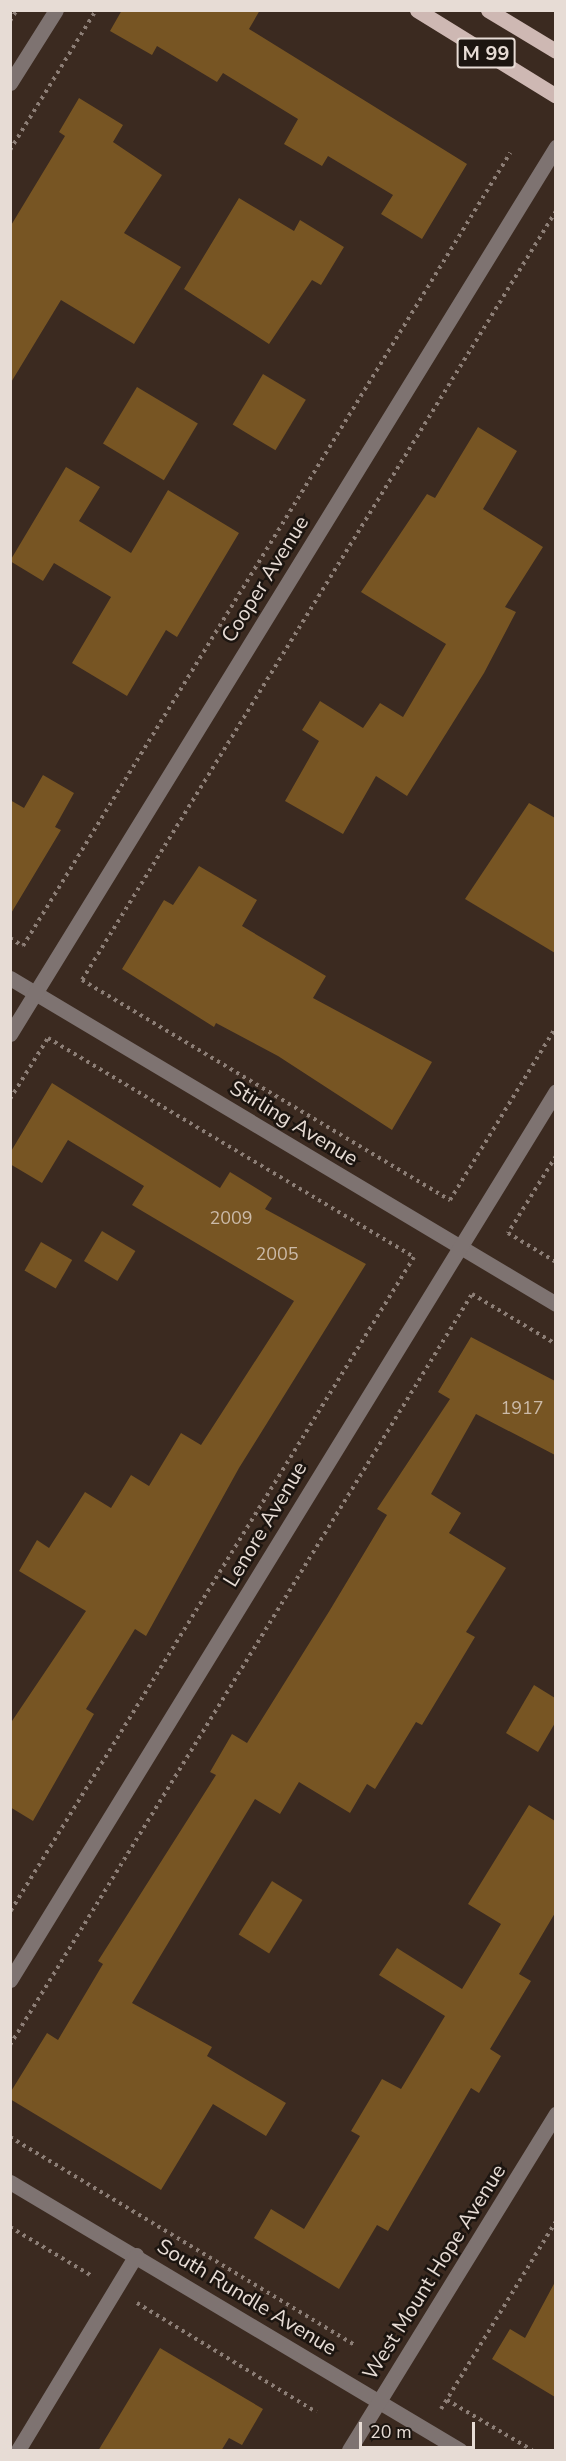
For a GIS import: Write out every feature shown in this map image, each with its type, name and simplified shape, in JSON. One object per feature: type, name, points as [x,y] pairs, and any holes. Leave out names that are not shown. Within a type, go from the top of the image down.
[{"type":"main road","name":"M 99","points":[[417,10],[555,96]]},
{"type":"main road","points":[[488,10],[555,51]]},
{"type":"street","points":[[10,83],[56,10]]},
{"type":"street","name":"Cooper Avenue","points":[[10,1034],[555,147]]},
{"type":"street","name":"Stirling Avenue","points":[[10,978],[555,1304]]},
{"type":"street","name":"Lenore Avenue","points":[[10,1980],[555,1091]]},
{"type":"street","name":"West Mount Hope Avenue","points":[[349,2451],[555,2114]]},
{"type":"street","name":"South Rundle Avenue","points":[[10,2181],[460,2451]]},
{"type":"street","points":[[18,2451],[136,2255]]},
{"type":"path","points":[[10,21],[17,10]]},
{"type":"path","points":[[10,150],[96,10]]},
{"type":"path","points":[[10,938],[23,946],[510,153]]},
{"type":"path","points":[[555,211],[82,980],[450,1200],[555,1027]]},
{"type":"path","points":[[10,1099],[48,1038],[414,1257],[10,1912]]},
{"type":"path","points":[[555,1156],[508,1233],[555,1262]]},
{"type":"path","points":[[10,2045],[472,1293],[555,1344]]},
{"type":"path","points":[[10,2138],[356,2346]]},
{"type":"path","points":[[428,2431],[555,2221]]},
{"type":"path","points":[[10,2227],[316,2412]]},
{"type":"path","points":[[447,2400],[532,2451]]},
{"type":"building","points":[[122,10],[260,10],[249,29],[467,164],[422,239],[381,214],[393,195],[328,156],[322,166],[284,144],[298,119],[223,73],[217,82],[157,46],[152,55],[110,31]]},
{"type":"building","points":[[79,98],[123,125],[113,142],[162,175],[124,233],[181,267],[134,344],[61,300],[10,384],[10,227],[65,136],[59,132]]},
{"type":"building","points":[[239,198],[294,231],[300,220],[344,247],[321,285],[312,280],[269,344],[184,289]]},
{"type":"building","points":[[263,374],[306,400],[275,450],[233,425]]},
{"type":"building","points":[[137,387],[198,424],[164,480],[103,444]]},
{"type":"building","points":[[478,427],[517,451],[483,509],[543,547],[505,607],[516,612],[484,673],[407,796],[376,776],[343,834],[285,801],[319,741],[302,730],[320,701],[363,728],[380,703],[403,717],[446,644],[361,592],[427,494],[435,498]]},
{"type":"building","points":[[66,467],[100,487],[79,521],[131,553],[168,490],[239,533],[177,637],[166,630],[127,696],[72,663],[111,597],[54,563],[43,581],[10,561]]},
{"type":"building","points":[[43,775],[74,793],[55,827],[61,830],[10,915],[10,800],[24,808]]},
{"type":"building","points":[[529,803],[555,818],[555,953],[465,899]]},
{"type":"building","points":[[199,866],[257,900],[242,926],[326,976],[313,998],[432,1062],[392,1130],[278,1056],[216,1023],[214,1027],[122,969],[164,900],[173,905]]},
{"type":"building","points":[[52,1083],[220,1188],[230,1172],[272,1198],[265,1209],[366,1264],[239,1468],[146,1636],[135,1629],[86,1709],[94,1714],[33,1821],[10,1807],[10,1724],[86,1611],[19,1571],[37,1540],[49,1548],[85,1492],[111,1508],[131,1475],[149,1486],[181,1433],[201,1445],[294,1301],[132,1205],[144,1186],[68,1140],[42,1183],[10,1164],[10,1153]]},
{"type":"building","points":[[102,1231],[135,1251],[117,1281],[84,1261]]},
{"type":"building","points":[[41,1242],[72,1260],[56,1289],[24,1271]]},
{"type":"building","points":[[471,1337],[555,1381],[555,1455],[476,1414],[431,1494],[461,1513],[449,1533],[506,1568],[466,1632],[475,1637],[422,1725],[416,1722],[375,1789],[367,1784],[350,1813],[299,1782],[280,1814],[255,1799],[132,2003],[212,2047],[207,2056],[286,2103],[266,2136],[213,2104],[161,2190],[10,2099],[10,2093],[47,2033],[58,2040],[103,1964],[98,1961],[216,1775],[210,1772],[232,1734],[247,1743],[330,1610],[387,1515],[377,1509],[450,1399],[438,1392]]},
{"type":"building","points":[[534,1685],[555,1698],[555,1723],[538,1752],[506,1733]]},
{"type":"building","points":[[529,1805],[555,1821],[555,1913],[519,1974],[531,1981],[490,2049],[501,2056],[479,2093],[471,2088],[388,2231],[377,2225],[339,2289],[254,2238],[271,2209],[304,2229],[360,2136],[351,2131],[382,2079],[401,2089],[445,2016],[379,1975],[397,1948],[462,1989],[501,1924],[468,1904]]},
{"type":"building","points":[[272,1881],[303,1900],[269,1954],[239,1934]]},
{"type":"building","points":[[555,2282],[555,2397],[492,2359],[510,2329],[525,2338]]},
{"type":"building","points":[[160,2348],[263,2409],[242,2445],[229,2438],[221,2451],[98,2451]]}]
